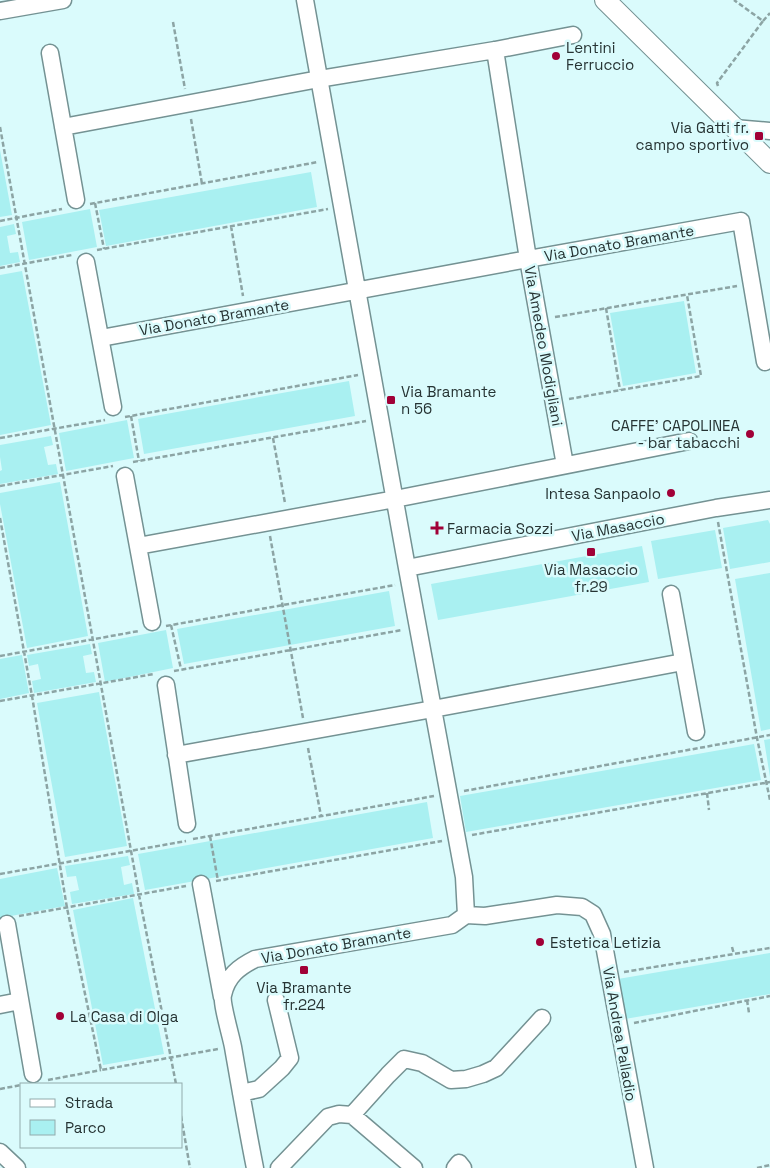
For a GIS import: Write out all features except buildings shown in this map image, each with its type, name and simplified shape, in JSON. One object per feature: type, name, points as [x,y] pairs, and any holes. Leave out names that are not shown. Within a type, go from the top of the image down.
[{"type":"street","points":[[0,11],[62,0]]},
{"type":"street","points":[[305,0],[464,877],[466,915]]},
{"type":"street","points":[[605,0],[770,163]]},
{"type":"street","points":[[63,127],[319,78],[495,50],[573,35]]},
{"type":"street","name":"Via Amedeo Modigliani","points":[[495,50],[528,259],[565,465]]},
{"type":"street","points":[[50,53],[77,204]]},
{"type":"street","points":[[734,128],[770,131]]},
{"type":"street","name":"Via Donato Bramante","points":[[100,338],[741,221],[765,362]]},
{"type":"street","points":[[86,256],[114,415]]},
{"type":"street","points":[[138,546],[395,499],[689,441]]},
{"type":"street","points":[[124,468],[153,626]]},
{"type":"street","name":"Via Masaccio","points":[[408,575],[716,508],[770,500]]},
{"type":"street","points":[[671,594],[696,732]]},
{"type":"street","points":[[176,755],[683,662]]},
{"type":"street","points":[[164,677],[187,824]]},
{"type":"street","points":[[201,884],[255,1168]]},
{"type":"street","name":"Via Donato Bramante","points":[[222,997],[226,984],[234,973],[255,959],[452,925],[466,915],[485,916],[558,905],[582,907]]},
{"type":"street","name":"Via Andrea Palladio","points":[[582,907],[593,914],[602,934],[645,1168]]},
{"type":"street","points":[[11,920],[20,1002],[33,1080]]},
{"type":"street","points":[[241,1093],[259,1088],[282,1068],[290,1058],[276,1000]]},
{"type":"street","points":[[0,1005],[20,1002]]},
{"type":"street","points":[[352,1115],[404,1059],[422,1063],[451,1080],[483,1074],[496,1068],[542,1018]]},
{"type":"street","points":[[279,1168],[328,1117],[339,1114],[352,1115],[414,1168]]},
{"type":"street","points":[[0,1152],[17,1168]]},
{"type":"street","points":[[455,1168],[459,1163],[463,1168]]},
{"type":"path","points":[[734,0],[763,21]]},
{"type":"path","points":[[718,88],[717,83],[770,13]]},
{"type":"path","points":[[0,127],[139,895],[176,1083]]},
{"type":"path","points":[[0,220],[77,204],[95,203],[334,160]]},
{"type":"path","points":[[95,203],[104,249]]},
{"type":"path","points":[[0,268],[86,256],[104,249],[342,206]]},
{"type":"path","points":[[231,226],[246,311]]},
{"type":"path","points":[[539,320],[752,284]]},
{"type":"path","points":[[554,401],[701,376],[687,295]]},
{"type":"path","points":[[606,308],[620,390]]},
{"type":"path","points":[[0,438],[55,429],[114,415],[131,416],[372,373]]},
{"type":"path","points":[[131,416],[139,461]]},
{"type":"path","points":[[0,486],[63,475],[124,468],[139,461],[380,418]]},
{"type":"path","points":[[273,438],[288,519]]},
{"type":"path","points":[[716,508],[757,738],[768,782],[770,800]]},
{"type":"path","points":[[0,518],[67,908],[101,1070]]},
{"type":"path","points":[[267,523],[321,817]]},
{"type":"path","points":[[0,656],[153,626],[171,625],[282,605],[408,575]]},
{"type":"path","points":[[171,625],[181,669]]},
{"type":"path","points":[[0,702],[101,684],[164,677],[181,669],[418,627]]},
{"type":"path","points":[[0,874],[770,735]]},
{"type":"path","points":[[11,920],[218,880],[768,782]]},
{"type":"path","points":[[707,794],[709,810]]},
{"type":"path","points":[[210,836],[218,880]]},
{"type":"path","points":[[732,947],[734,954]]},
{"type":"path","points":[[610,975],[770,948]]},
{"type":"path","points":[[619,1027],[770,996]]},
{"type":"path","points":[[747,1000],[749,1013]]},
{"type":"path","points":[[33,1080],[172,1058],[233,1046]]},
{"type":"path","points":[[0,1089],[20,1084]]},
{"type":"path","points":[[182,1122],[190,1168]]},
{"type":"path","points":[[756,1168],[770,1165]]},
{"type":"green space","points":[[0,150],[12,215],[0,217]]},
{"type":"green space","points":[[311,172],[317,207],[106,246],[99,210]]},
{"type":"green space","points":[[90,209],[97,247],[29,260],[22,222]]},
{"type":"green space","points":[[14,224],[16,234],[7,236],[10,253],[18,252],[20,262],[0,266],[0,227]]},
{"type":"green space","points":[[22,271],[51,425],[0,435],[0,275]]},
{"type":"green space","points":[[684,301],[696,373],[623,386],[610,313]]},
{"type":"green space","points":[[349,381],[355,416],[144,454],[138,419]]},
{"type":"green space","points":[[127,420],[134,458],[66,471],[59,433]]},
{"type":"green space","points":[[51,436],[53,445],[44,447],[48,465],[56,464],[58,474],[0,484],[0,471],[2,470],[0,445]]},
{"type":"green space","points":[[60,482],[88,636],[27,648],[0,504],[0,493]]},
{"type":"green space","points":[[768,520],[770,524],[770,562],[730,569],[723,528]]},
{"type":"green space","points":[[715,530],[722,568],[658,579],[651,541]]},
{"type":"green space","points":[[642,546],[649,582],[438,620],[431,584]]},
{"type":"green space","points":[[770,573],[770,729],[761,731],[735,579]]},
{"type":"green space","points":[[389,591],[395,626],[184,664],[177,629]]},
{"type":"green space","points":[[166,630],[173,668],[105,682],[98,643]]},
{"type":"green space","points":[[90,644],[92,654],[83,656],[86,673],[94,672],[96,682],[34,693],[32,681],[41,679],[38,664],[29,666],[27,655]]},
{"type":"green space","points":[[22,655],[29,693],[0,699],[0,659]]},
{"type":"green space","points":[[99,692],[127,846],[65,857],[37,703]]},
{"type":"green space","points":[[770,739],[770,777],[764,740]]},
{"type":"green space","points":[[754,744],[761,780],[466,832],[460,796]]},
{"type":"green space","points":[[427,802],[433,838],[145,890],[138,854]]},
{"type":"green space","points":[[128,856],[130,865],[121,867],[124,885],[132,883],[134,894],[72,904],[70,892],[79,890],[76,876],[67,877],[65,866]]},
{"type":"green space","points":[[57,868],[65,906],[0,918],[0,879]]},
{"type":"green space","points":[[133,898],[164,1054],[103,1065],[73,910]]},
{"type":"green space","points":[[770,953],[770,994],[625,1019],[618,979]]},
{"type":"place","name":"Lentini Ferruccio","points":[[556,56]]},
{"type":"place","name":"Via Gatti fr. campo sportivo","points":[[759,136]]},
{"type":"place","name":"Via Bramante n 56","points":[[391,400]]},
{"type":"place","name":"CAFFE' CAPOLINEA - bar tabacchi","points":[[750,434]]},
{"type":"place","name":"Intesa Sanpaolo","points":[[671,493]]},
{"type":"place","name":"Farmacia Sozzi","points":[[437,528]]},
{"type":"place","name":"Via Masaccio fr.29","points":[[591,552]]},
{"type":"place","name":"Estetica Letizia","points":[[540,942]]},
{"type":"place","name":"Via Bramante fr.224","points":[[304,970]]},
{"type":"place","name":"La Casa di Olga","points":[[60,1016]]}]
